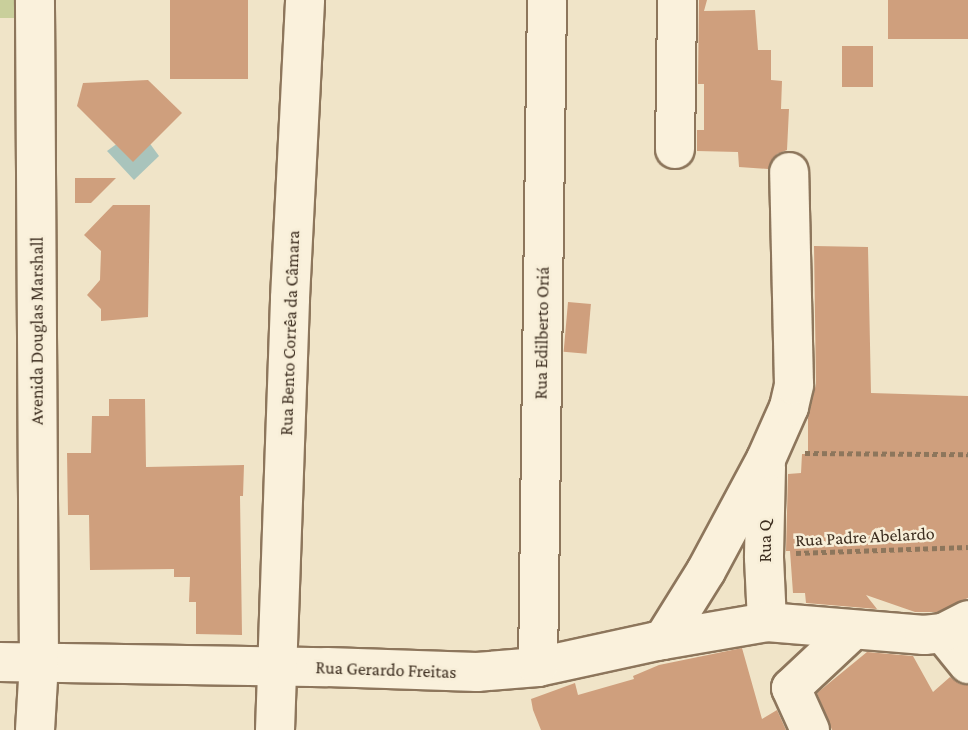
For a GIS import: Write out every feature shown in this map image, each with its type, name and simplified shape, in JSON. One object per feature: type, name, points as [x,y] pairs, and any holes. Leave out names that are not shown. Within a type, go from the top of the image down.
[{"type":"street","name":"Avenida Douglas Marshall","points":[[35,0],[39,662],[35,730]]},
{"type":"street","name":"Rua Bento Corrêa da Câmara","points":[[275,730],[275,666],[305,0]]},
{"type":"street","name":"Rua Edilberto Oriá","points":[[538,667],[547,0]]},
{"type":"street","points":[[675,149],[677,0]]},
{"type":"street","points":[[663,640],[706,571],[785,421],[794,385],[789,172]]},
{"type":"street","name":"Rua Q","points":[[766,459],[764,558],[767,622]]},
{"type":"street","name":"Rua Gerardo Freitas","points":[[0,662],[275,666],[456,673],[538,667],[663,640],[767,622],[924,635],[956,626]]},
{"type":"street","points":[[956,626],[968,664]]},
{"type":"street","points":[[810,730],[791,688],[853,630]]},
{"type":"path","points":[[766,459],[808,453],[968,454]]},
{"type":"path","name":"Rua Padre Abelardo","points":[[764,558],[808,552],[968,547]]},
{"type":"green space","points":[[0,0],[14,0],[14,18],[0,18]]},
{"type":"water","points":[[122,140],[148,141],[159,156],[134,180],[107,151]]},
{"type":"building","points":[[170,0],[248,0],[248,79],[170,79]]},
{"type":"building","points":[[699,0],[707,0],[704,11],[755,10],[758,50],[771,50],[771,80],[782,81],[781,109],[789,109],[787,150],[777,154],[768,169],[739,167],[738,152],[697,151],[697,130],[704,130],[704,84],[698,84]]},
{"type":"building","points":[[888,0],[968,0],[968,39],[888,39]]},
{"type":"building","points":[[842,46],[873,46],[873,87],[842,87]]},
{"type":"building","points":[[148,80],[182,113],[133,162],[77,106],[83,83]]},
{"type":"building","points":[[75,178],[116,178],[91,203],[75,203]]},
{"type":"building","points":[[113,205],[150,205],[148,317],[101,321],[101,309],[87,295],[100,280],[101,251],[84,235]]},
{"type":"building","points":[[814,246],[868,247],[871,393],[968,396],[968,598],[937,612],[915,612],[866,595],[877,609],[806,603],[805,593],[793,593],[790,551],[786,551],[788,474],[801,473],[802,454],[808,454],[808,418],[816,384]]},
{"type":"building","points":[[568,302],[591,304],[587,354],[564,352]]},
{"type":"building","points":[[109,399],[145,399],[146,467],[244,465],[243,496],[240,496],[242,635],[196,634],[196,602],[189,602],[190,577],[174,577],[174,569],[90,570],[89,515],[68,515],[67,453],[91,453],[92,416],[109,416]]},
{"type":"building","points":[[742,648],[762,719],[777,710],[786,730],[541,730],[533,710],[531,699],[575,683],[578,695],[634,679],[633,676],[659,665]]},
{"type":"building","points":[[867,652],[913,656],[933,692],[950,677],[960,684],[968,685],[968,730],[832,730],[817,693]]}]
